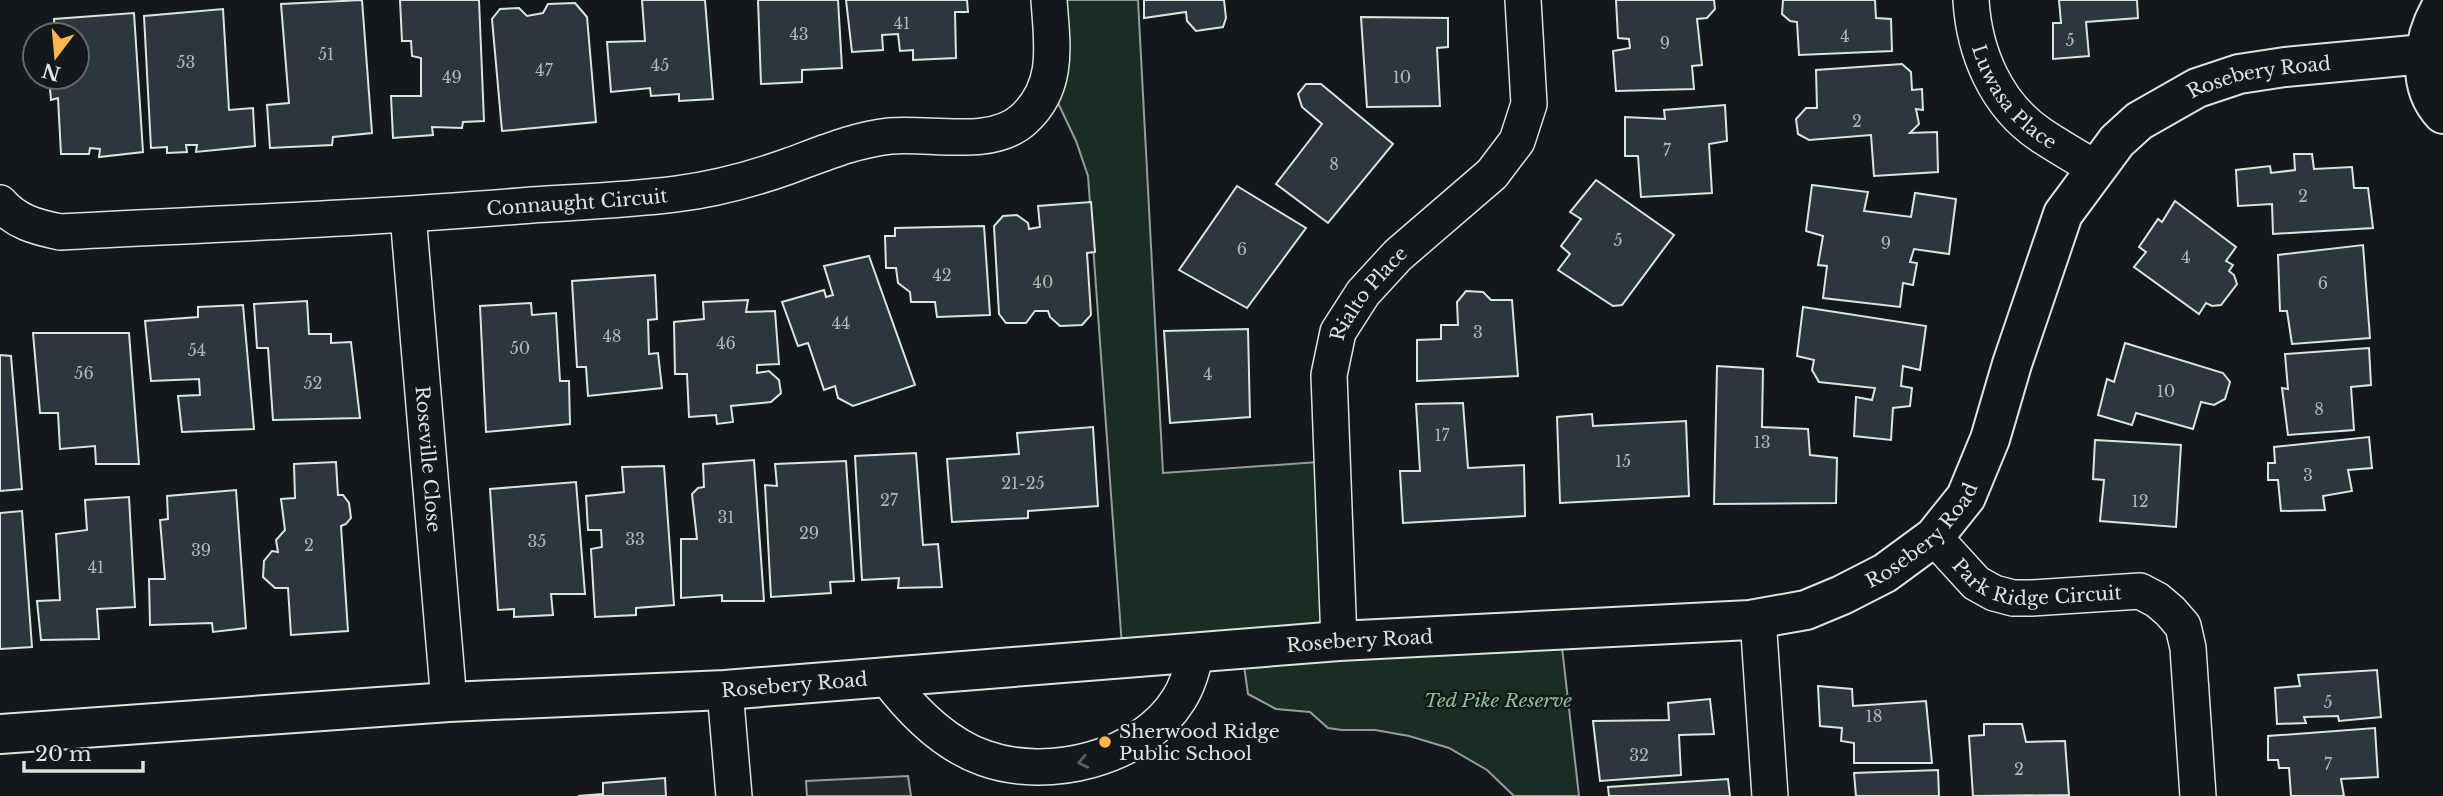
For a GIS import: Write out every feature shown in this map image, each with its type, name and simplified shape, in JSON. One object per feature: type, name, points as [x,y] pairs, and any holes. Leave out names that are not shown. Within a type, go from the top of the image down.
[{"type":"street","name":"Connaught Circuit","points":[[0,203],[25,223],[60,232],[408,215],[673,194],[727,187],[851,143],[890,136],[976,136],[1003,133],[1023,121],[1049,84],[1053,52],[1049,0]]},
{"type":"street","name":"Rialto Place","points":[[1339,641],[1329,375],[1338,332],[1363,293],[1398,255],[1492,174],[1517,141],[1529,104],[1523,0]]},
{"type":"street","name":"Luwasa Place","points":[[1971,0],[1973,30],[1985,68],[2003,100],[2038,134],[2097,169]]},
{"type":"street","points":[[2442,115],[2427,84],[2424,54],[2433,20],[2443,5]]},
{"type":"street","name":"Rosebery Road","points":[[0,734],[449,702],[725,690],[1339,641],[1758,618],[1806,610],[1885,573],[1934,537],[1966,497],[1990,439],[2012,364],[2063,214],[2117,141],[2139,121],[2197,88],[2239,74],[2424,54]]},
{"type":"street","name":"Roseville Close","points":[[408,215],[449,702]]},
{"type":"street","name":"Park Ridge Circuit","points":[[1934,537],[1976,583],[1993,593],[2013,598],[2140,591],[2170,611],[2183,626],[2188,648],[2198,796]]},
{"type":"street","points":[[1758,618],[1770,796]]},
{"type":"street","points":[[887,678],[907,703],[939,733],[959,746],[984,758],[1009,765],[1059,767],[1106,756],[1151,729],[1179,700],[1188,682],[1196,654]]},
{"type":"street","points":[[725,690],[734,796]]},
{"type":"green space","name":"Ted Pike Reserve","points":[[1049,0],[1138,0],[1163,473],[1332,461],[1340,641],[1560,630],[1579,796],[1514,796],[1487,770],[1449,748],[1409,736],[1375,730],[1328,728],[1310,712],[1276,709],[1248,694],[1242,651],[1123,660],[1088,176],[1076,141],[1049,84]]},
{"type":"shaded area","points":[[908,776],[911,796],[807,796],[806,781]]},
{"type":"building","points":[[362,0],[372,133],[333,137],[332,145],[270,148],[267,105],[289,103],[281,4]]},
{"type":"building","points":[[400,0],[479,0],[484,121],[463,122],[462,128],[432,127],[433,135],[393,138],[391,96],[421,96],[421,58],[412,56],[411,41],[402,41]]},
{"type":"building","points":[[642,0],[705,0],[713,99],[679,101],[679,94],[651,96],[650,88],[611,92],[607,42],[645,41]]},
{"type":"building","points":[[758,0],[838,0],[842,68],[802,70],[802,82],[761,84]]},
{"type":"building","points":[[846,0],[967,0],[968,12],[955,12],[956,58],[913,60],[913,50],[900,51],[898,34],[882,35],[883,50],[852,52]]},
{"type":"building","points":[[1144,0],[1224,0],[1226,18],[1223,27],[1196,31],[1187,21],[1186,12],[1144,18]]},
{"type":"building","points":[[1616,0],[1714,0],[1715,9],[1707,18],[1697,19],[1702,65],[1692,66],[1694,89],[1616,91],[1613,51],[1630,48],[1629,39],[1618,38]]},
{"type":"building","points":[[1783,0],[1875,0],[1876,18],[1891,19],[1892,51],[1799,55],[1797,22],[1790,21],[1782,14]]},
{"type":"building","points":[[2059,0],[2137,0],[2138,18],[2086,22],[2089,56],[2053,59],[2053,23],[2061,23]]},
{"type":"building","points":[[575,3],[587,17],[596,122],[502,131],[492,19],[500,9],[519,8],[527,16],[543,13],[548,4]]},
{"type":"building","points":[[223,9],[229,110],[253,108],[255,146],[196,152],[197,145],[186,145],[187,152],[167,153],[167,147],[151,148],[144,16]]},
{"type":"building","points":[[134,13],[143,152],[99,157],[100,149],[90,148],[89,154],[61,154],[58,98],[51,100],[50,91],[91,91],[91,21],[54,19]]},
{"type":"building","points":[[1361,17],[1448,18],[1448,47],[1437,48],[1440,106],[1367,107]]},
{"type":"building","points":[[1902,64],[1911,72],[1912,90],[1922,89],[1923,110],[1916,109],[1919,124],[1910,133],[1937,132],[1938,172],[1874,176],[1871,135],[1809,140],[1798,134],[1796,119],[1806,108],[1817,108],[1816,70]]},
{"type":"building","points":[[1306,84],[1321,84],[1393,144],[1328,223],[1276,184],[1322,124],[1302,107],[1298,94]]},
{"type":"building","points":[[1725,105],[1727,141],[1709,144],[1712,193],[1641,197],[1638,156],[1625,156],[1625,117],[1665,119],[1664,110]]},
{"type":"building","points":[[2294,154],[2312,154],[2314,169],[2352,167],[2354,188],[2368,188],[2373,228],[2273,234],[2272,204],[2238,206],[2236,170],[2270,166],[2271,173],[2295,170]]},
{"type":"building","points":[[1596,180],[1674,235],[1622,305],[1613,306],[1558,270],[1570,254],[1561,246],[1581,219],[1570,212]]},
{"type":"building","points":[[1812,185],[1868,192],[1864,211],[1911,217],[1915,193],[1956,199],[1949,254],[1914,249],[1910,262],[1917,263],[1913,285],[1903,283],[1900,307],[1823,298],[1827,266],[1818,265],[1823,236],[1806,231]]},
{"type":"building","points":[[1237,186],[1306,228],[1247,308],[1179,270]]},
{"type":"building","points":[[2175,201],[2236,247],[2226,261],[2233,265],[2229,271],[2234,275],[2237,284],[2221,305],[2212,306],[2206,303],[2199,314],[2134,267],[2146,252],[2139,247],[2158,219],[2162,222]]},
{"type":"building","points":[[1091,202],[1095,252],[1087,253],[1091,315],[1082,325],[1060,326],[1050,317],[1048,311],[1035,311],[1026,323],[1006,323],[999,314],[994,226],[1003,216],[1017,215],[1028,223],[1029,229],[1040,227],[1038,206]]},
{"type":"building","points":[[984,226],[990,315],[937,317],[935,302],[911,302],[910,292],[898,283],[896,268],[886,268],[885,236],[895,236],[895,228]]},
{"type":"building","points":[[2363,245],[2370,338],[2292,344],[2287,311],[2280,311],[2278,255]]},
{"type":"building","points":[[869,256],[915,385],[853,406],[838,398],[835,386],[824,390],[808,343],[798,346],[782,302],[824,290],[826,297],[833,295],[824,266]]},
{"type":"building","points":[[655,275],[657,319],[648,320],[649,354],[658,353],[662,388],[588,396],[586,367],[577,367],[572,281]]},
{"type":"building","points":[[1466,291],[1483,292],[1491,300],[1512,300],[1518,376],[1417,381],[1417,340],[1441,339],[1441,325],[1458,325],[1457,302]]},
{"type":"building","points":[[748,300],[746,312],[775,311],[779,364],[757,365],[757,373],[769,371],[779,380],[781,393],[771,402],[731,406],[733,422],[717,424],[716,415],[689,417],[687,374],[675,374],[674,322],[704,319],[703,302]]},
{"type":"building","points":[[307,301],[309,334],[331,334],[331,343],[351,342],[360,418],[273,420],[268,348],[257,348],[254,304]]},
{"type":"building","points":[[531,303],[532,315],[556,313],[560,381],[569,381],[570,424],[486,432],[480,306]]},
{"type":"building","points":[[243,305],[254,429],[182,432],[178,396],[200,395],[199,379],[151,381],[145,321],[198,317],[198,307]]},
{"type":"building","points":[[1803,307],[1926,326],[1920,370],[1903,366],[1901,386],[1912,388],[1910,406],[1893,408],[1891,440],[1854,436],[1856,397],[1872,400],[1875,388],[1819,382],[1812,370],[1814,360],[1797,356]]},
{"type":"building","points":[[1248,329],[1250,417],[1170,423],[1164,331]]},
{"type":"building","points":[[33,333],[129,333],[139,464],[96,464],[95,446],[60,449],[58,413],[40,413]]},
{"type":"building","points":[[2125,343],[2223,373],[2230,382],[2225,399],[2214,405],[2201,402],[2193,429],[2136,413],[2132,425],[2098,415],[2107,379],[2114,382]]},
{"type":"building","points":[[2369,348],[2371,385],[2351,387],[2354,430],[2288,435],[2282,388],[2288,389],[2285,354]]},
{"type":"building","points":[[0,355],[11,356],[22,489],[0,491]]},
{"type":"building","points":[[1717,366],[1763,369],[1762,427],[1808,429],[1810,455],[1837,458],[1836,503],[1714,504]]},
{"type":"building","points":[[1463,403],[1468,468],[1524,465],[1525,516],[1403,523],[1400,471],[1420,471],[1416,404]]},
{"type":"building","points":[[1592,414],[1593,426],[1686,421],[1689,496],[1560,503],[1557,417]]},
{"type":"building","points":[[1093,427],[1098,506],[1028,511],[1028,518],[952,522],[947,459],[1019,454],[1017,433]]},
{"type":"building","points":[[2369,437],[2372,468],[2348,470],[2352,491],[2323,496],[2325,510],[2281,511],[2278,480],[2268,480],[2268,463],[2275,463],[2274,447]]},
{"type":"building","points":[[2095,440],[2181,445],[2176,527],[2100,521],[2104,480],[2093,479]]},
{"type":"building","points":[[916,453],[923,545],[938,544],[942,587],[898,588],[899,578],[862,580],[855,456]]},
{"type":"building","points":[[754,460],[764,601],[722,601],[722,595],[681,598],[681,539],[697,539],[692,494],[698,488],[704,487],[703,464]]},
{"type":"building","points":[[846,461],[854,581],[830,582],[831,593],[771,597],[765,485],[777,486],[775,464]]},
{"type":"building","points":[[336,462],[338,495],[343,495],[349,503],[351,518],[341,526],[348,631],[291,635],[288,588],[275,588],[263,577],[264,561],[272,551],[278,552],[276,540],[285,530],[281,499],[295,498],[294,464]]},
{"type":"building","points":[[664,466],[674,605],[636,608],[636,615],[595,617],[591,549],[602,547],[601,530],[588,530],[586,496],[624,492],[622,467]]},
{"type":"building","points":[[576,482],[585,594],[551,594],[553,615],[514,617],[514,609],[498,610],[490,489]]},
{"type":"building","points":[[236,490],[246,628],[213,632],[212,623],[150,625],[149,579],[165,579],[160,520],[168,519],[167,496]]},
{"type":"building","points":[[129,497],[135,607],[97,609],[99,639],[41,640],[37,601],[60,600],[56,534],[87,530],[85,500]]},
{"type":"building","points":[[22,511],[32,647],[0,649],[0,513]]},
{"type":"building","points":[[2377,670],[2381,717],[2339,721],[2338,716],[2304,717],[2306,723],[2277,724],[2275,688],[2300,686],[2298,675]]},
{"type":"building","points":[[1818,686],[1852,689],[1853,706],[1926,701],[1932,763],[1854,763],[1854,743],[1841,741],[1842,728],[1820,726]]},
{"type":"building","points":[[1710,699],[1714,734],[1679,735],[1681,775],[1600,781],[1593,721],[1669,720],[1668,703]]},
{"type":"building","points":[[1984,724],[2022,724],[2026,742],[2065,741],[2069,795],[1973,796],[1969,736],[1984,735]]},
{"type":"building","points":[[2375,728],[2378,777],[2341,779],[2344,796],[2291,796],[2289,768],[2279,768],[2278,760],[2268,760],[2268,736]]},
{"type":"building","points":[[1938,770],[1939,796],[1856,796],[1854,773]]},
{"type":"building","points":[[665,778],[666,796],[578,796],[603,794],[603,783]]},
{"type":"building","points":[[1728,779],[1730,796],[1609,796],[1608,787]]},
{"type":"place","name":"Sherwood Ridge Public School","points":[[1105,742]]}]
